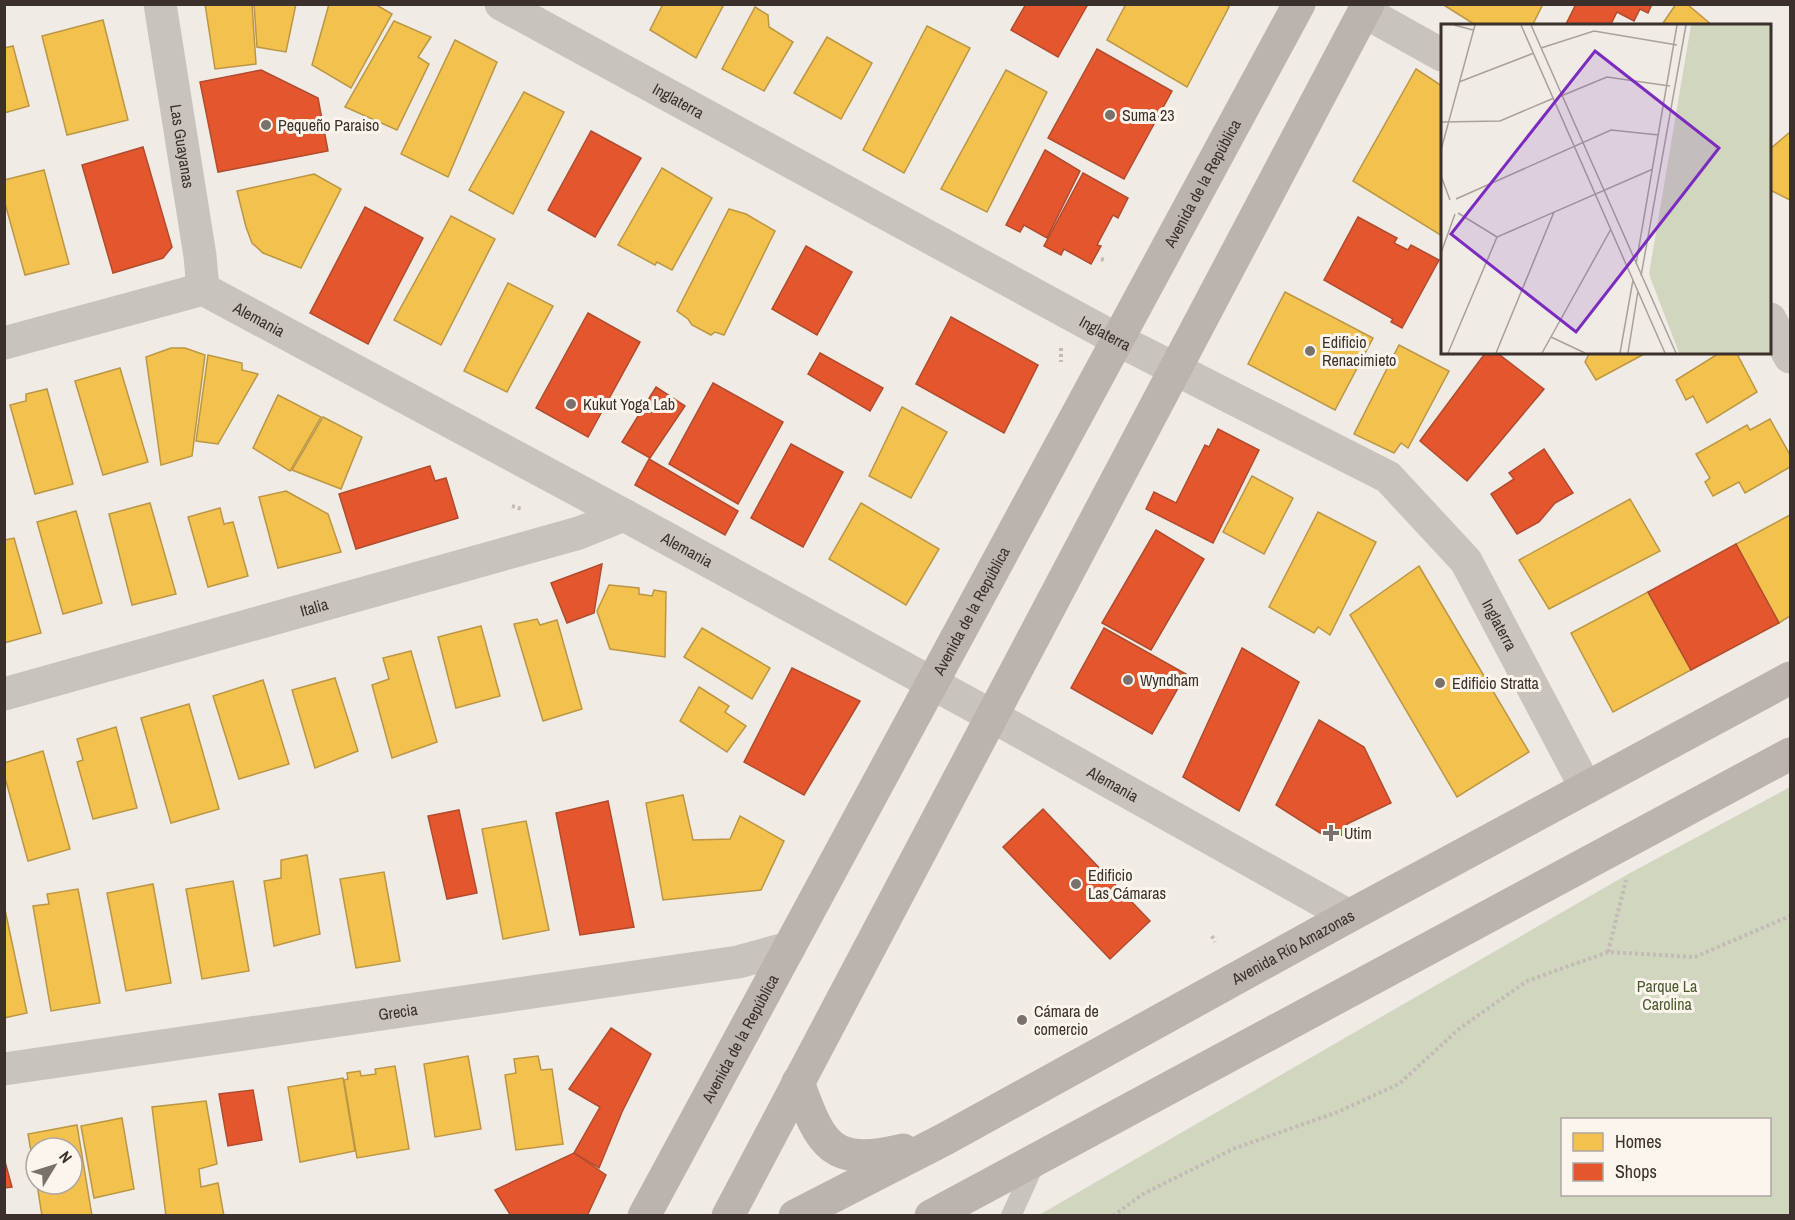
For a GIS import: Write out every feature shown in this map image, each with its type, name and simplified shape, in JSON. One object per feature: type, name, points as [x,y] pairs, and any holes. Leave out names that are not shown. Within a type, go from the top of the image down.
[{"type":"main road","name":"Avenida de la República","points":[[644,1215],[1299,4]]},
{"type":"main road","points":[[728,1215],[1366,8]]},
{"type":"main road","name":"Avenida Río Amazonas","points":[[795,1215],[945,1140],[1349,916],[1791,678]]},
{"type":"main road","points":[[932,1215],[1791,754]]},
{"type":"main road","points":[[798,1082],[815,1128],[830,1144],[850,1155],[879,1156],[945,1140]]},
{"type":"street","name":"Las Guayanas","points":[[160,4],[200,256],[203,289]]},
{"type":"street","name":"Inglaterra","points":[[501,4],[1118,340],[1388,477],[1467,561],[1586,788]]},
{"type":"street","points":[[1366,8],[1441,54]]},
{"type":"street","points":[[4,343],[203,289]]},
{"type":"street","name":"Alemania","points":[[203,289],[932,683],[1349,916]]},
{"type":"street","points":[[1771,321],[1791,357]]},
{"type":"street","name":"Italia","points":[[4,694],[579,533],[624,515]]},
{"type":"street","name":"Grecia","points":[[4,1069],[738,962],[789,948]]},
{"type":"lane","points":[[1011,1215],[1037,1159]]},
{"type":"path","points":[[1061,362],[1062,350]]},
{"type":"path","points":[[512,506],[522,509]]},
{"type":"path","points":[[1608,952],[1628,871]]},
{"type":"path","points":[[1113,1215],[1143,1194],[1233,1149],[1335,1113],[1399,1084],[1460,1028],[1527,981],[1608,952],[1695,957],[1791,916]]},
{"type":"path","points":[[1212,936],[1215,942]]},
{"type":"green space","name":"Parque La Carolina","points":[[1790,787],[1790,1215],[1039,1215],[1630,873]]},
{"type":"building: Homes","points":[[205,4],[252,4],[256,64],[215,69]]},
{"type":"building: Homes","points":[[254,4],[296,4],[286,52],[257,47]]},
{"type":"building: Homes","points":[[329,4],[375,4],[392,14],[351,88],[312,65]]},
{"type":"building: Homes","points":[[663,4],[724,4],[696,58],[650,30]]},
{"type":"building: Homes","points":[[1126,4],[1225,4],[1229,7],[1187,87],[1107,40]]},
{"type":"building: Homes","points":[[1442,4],[1543,4],[1533,24],[1474,24]]},
{"type":"building: Homes","points":[[1676,4],[1687,4],[1711,24],[1662,24]]},
{"type":"building: Homes","points":[[755,7],[768,15],[769,27],[793,42],[764,91],[722,69]]},
{"type":"building: Homes","points":[[103,20],[128,120],[67,135],[42,36]]},
{"type":"building: Homes","points":[[394,21],[431,37],[418,57],[429,64],[397,130],[345,107]]},
{"type":"building: Homes","points":[[927,26],[970,48],[904,173],[863,150]]},
{"type":"building: Homes","points":[[827,37],[872,63],[841,119],[794,93]]},
{"type":"building: Homes","points":[[455,40],[497,62],[448,177],[401,154]]},
{"type":"building: Homes","points":[[13,46],[29,106],[4,113],[4,48]]},
{"type":"building: Homes","points":[[1416,69],[1441,85],[1441,235],[1353,181]]},
{"type":"building: Homes","points":[[1006,70],[1047,92],[987,212],[941,189]]},
{"type":"building: Homes","points":[[524,92],[564,112],[513,214],[469,190]]},
{"type":"building: Homes","points":[[1790,132],[1790,200],[1771,190],[1771,148]]},
{"type":"building: Homes","points":[[662,168],[712,198],[672,270],[657,262],[655,265],[618,245]]},
{"type":"building: Homes","points":[[44,170],[69,264],[25,275],[4,200],[4,180]]},
{"type":"building: Homes","points":[[314,174],[341,189],[301,268],[263,253],[252,243],[237,191]]},
{"type":"building: Homes","points":[[729,209],[746,214],[775,231],[724,335],[715,332],[711,335],[692,325],[677,311]]},
{"type":"building: Homes","points":[[451,216],[495,239],[441,345],[394,320]]},
{"type":"building: Homes","points":[[508,283],[553,306],[507,392],[464,371]]},
{"type":"building: Homes","name":"Edificio Renacimieto","points":[[1285,292],[1373,338],[1335,410],[1248,364]]},
{"type":"building: Homes","points":[[1399,345],[1449,371],[1408,448],[1401,443],[1394,453],[1354,434]]},
{"type":"building: Homes","points":[[171,348],[185,348],[205,355],[192,456],[161,465],[146,357]]},
{"type":"building: Homes","points":[[1589,354],[1644,354],[1596,380],[1585,362]]},
{"type":"building: Homes","points":[[1718,354],[1737,354],[1757,392],[1707,423],[1693,396],[1686,400],[1676,380]]},
{"type":"building: Homes","points":[[208,355],[242,363],[242,370],[258,374],[218,444],[196,441]]},
{"type":"building: Homes","points":[[120,368],[148,462],[103,475],[75,381]]},
{"type":"building: Homes","points":[[47,389],[73,484],[35,494],[10,405],[26,401],[26,394]]},
{"type":"building: Homes","points":[[278,395],[321,417],[290,471],[253,448]]},
{"type":"building: Homes","points":[[902,407],[947,432],[911,498],[869,476]]},
{"type":"building: Homes","points":[[323,417],[362,437],[341,489],[292,470]]},
{"type":"building: Homes","points":[[1770,419],[1790,455],[1790,467],[1745,493],[1739,482],[1713,496],[1705,482],[1710,478],[1696,454],[1747,425],[1750,430]]},
{"type":"building: Homes","points":[[1252,476],[1293,498],[1264,554],[1223,532]]},
{"type":"building: Homes","points":[[286,491],[328,514],[341,552],[278,568],[259,497]]},
{"type":"building: Homes","points":[[1630,499],[1660,551],[1549,609],[1519,560]]},
{"type":"building: Homes","points":[[150,503],[176,594],[132,605],[109,514]]},
{"type":"building: Homes","points":[[861,503],[939,549],[906,605],[829,559]]},
{"type":"building: Homes","points":[[220,508],[224,524],[233,522],[248,576],[208,587],[188,517]]},
{"type":"building: Homes","points":[[76,511],[102,603],[63,614],[37,522]]},
{"type":"building: Homes","points":[[1318,512],[1376,542],[1330,635],[1318,627],[1314,633],[1269,607]]},
{"type":"building: Homes","points":[[1790,515],[1790,616],[1779,623],[1736,544]]},
{"type":"building: Homes","points":[[14,538],[41,633],[4,643],[4,540]]},
{"type":"building: Homes","name":"Edificio Stratta","points":[[1419,566],[1529,752],[1457,797],[1350,615]]},
{"type":"building: Homes","points":[[609,585],[639,588],[639,594],[652,596],[654,590],[666,592],[665,657],[610,649],[597,611]]},
{"type":"building: Homes","points":[[1648,592],[1691,670],[1613,712],[1571,633]]},
{"type":"building: Homes","points":[[537,619],[540,625],[557,620],[582,709],[543,721],[514,624]]},
{"type":"building: Homes","points":[[481,626],[500,696],[456,708],[438,637]]},
{"type":"building: Homes","points":[[702,628],[770,668],[752,699],[684,657]]},
{"type":"building: Homes","points":[[411,651],[437,742],[392,758],[372,685],[389,679],[383,658]]},
{"type":"building: Homes","points":[[335,678],[358,751],[315,768],[292,690]]},
{"type":"building: Homes","points":[[263,680],[289,764],[239,779],[213,696]]},
{"type":"building: Homes","points":[[699,687],[729,706],[725,712],[746,726],[727,752],[680,721]]},
{"type":"building: Homes","points":[[189,704],[219,809],[171,823],[141,718]]},
{"type":"building: Homes","points":[[116,727],[137,808],[93,819],[77,762],[83,760],[77,739]]},
{"type":"building: Homes","points":[[43,751],[70,849],[28,861],[4,774],[4,763]]},
{"type":"building: Homes","points":[[683,795],[693,840],[730,839],[740,816],[784,841],[761,890],[663,900],[646,803]]},
{"type":"building: Homes","points":[[526,821],[549,930],[503,939],[482,829]]},
{"type":"building: Homes","points":[[307,855],[320,934],[274,946],[264,881],[281,878],[281,860]]},
{"type":"building: Homes","points":[[384,872],[400,961],[356,968],[340,879]]},
{"type":"building: Homes","points":[[233,881],[249,971],[202,979],[186,889]]},
{"type":"building: Homes","points":[[153,884],[171,983],[126,991],[107,893]]},
{"type":"building: Homes","points":[[78,889],[100,1003],[51,1011],[33,906],[49,904],[47,894]]},
{"type":"building: Homes","points":[[4,905],[27,1013],[4,1018]]},
{"type":"building: Homes","points":[[468,1056],[481,1129],[435,1137],[424,1064]]},
{"type":"building: Homes","points":[[538,1056],[541,1070],[552,1069],[563,1144],[516,1150],[505,1075],[516,1073],[514,1059]]},
{"type":"building: Homes","points":[[395,1066],[409,1149],[357,1158],[344,1080],[348,1079],[347,1073],[360,1071],[361,1076],[376,1074],[375,1069]]},
{"type":"building: Homes","points":[[343,1078],[355,1151],[300,1162],[288,1087]]},
{"type":"building: Homes","points":[[206,1101],[217,1164],[199,1169],[201,1187],[218,1183],[224,1216],[166,1216],[152,1107]]},
{"type":"building: Homes","points":[[122,1118],[134,1189],[94,1198],[81,1126]]},
{"type":"building: Homes","points":[[77,1125],[79,1136],[28,1136],[28,1134]]},
{"type":"building: Homes","points":[[84,1167],[92,1216],[42,1216],[39,1196],[84,1196]]},
{"type":"building: Shops","points":[[1026,4],[1088,4],[1058,57],[1011,30]]},
{"type":"building: Shops","points":[[1576,4],[1652,4],[1648,13],[1640,9],[1634,21],[1617,12],[1611,24],[1566,24]]},
{"type":"building: Shops","name":"Suma 23","points":[[1097,49],[1172,91],[1124,179],[1048,138]]},
{"type":"building: Shops","name":"Pequeño Paraiso","points":[[261,70],[318,98],[328,151],[218,172],[200,82]]},
{"type":"building: Shops","points":[[591,131],[641,158],[595,237],[548,210]]},
{"type":"building: Shops","points":[[143,147],[172,247],[163,258],[113,273],[82,165]]},
{"type":"building: Shops","points":[[1045,150],[1080,171],[1047,238],[1024,225],[1020,232],[1006,225]]},
{"type":"building: Shops","points":[[1083,173],[1128,198],[1118,218],[1113,215],[1097,245],[1101,246],[1091,264],[1064,249],[1061,255],[1044,246]]},
{"type":"building: Shops","points":[[365,207],[423,238],[368,344],[310,313]]},
{"type":"building: Shops","points":[[1358,217],[1397,238],[1394,243],[1408,250],[1411,245],[1439,260],[1402,328],[1391,322],[1393,319],[1324,280]]},
{"type":"building: Shops","points":[[806,246],[852,272],[817,335],[772,309]]},
{"type":"building: Shops","points":[[588,313],[640,342],[588,437],[536,408]]},
{"type":"building: Shops","points":[[951,317],[1038,365],[1004,433],[916,384]]},
{"type":"building: Shops","points":[[820,353],[883,388],[870,411],[808,374]]},
{"type":"building: Shops","points":[[1485,354],[1499,354],[1544,389],[1467,481],[1420,441]]},
{"type":"building: Shops","points":[[713,383],[783,422],[738,504],[669,464]]},
{"type":"building: Shops","points":[[656,387],[685,406],[650,458],[622,442]]},
{"type":"building: Shops","points":[[1218,429],[1259,450],[1213,543],[1146,509],[1154,492],[1176,503],[1205,445],[1209,447]]},
{"type":"building: Shops","points":[[791,444],[843,472],[803,547],[751,518]]},
{"type":"building: Shops","points":[[1544,449],[1573,493],[1555,503],[1539,522],[1517,534],[1491,494],[1514,479],[1509,473]]},
{"type":"building: Shops","points":[[649,459],[738,511],[725,535],[635,485]]},
{"type":"building: Shops","points":[[430,466],[435,481],[446,478],[458,518],[356,549],[339,494]]},
{"type":"building: Shops","points":[[1156,530],[1204,559],[1151,650],[1102,623]]},
{"type":"building: Shops","points":[[1736,544],[1779,623],[1691,670],[1648,592]]},
{"type":"building: Shops","points":[[602,564],[594,613],[567,623],[551,583]]},
{"type":"building: Shops","points":[[1104,628],[1186,674],[1152,734],[1071,688]]},
{"type":"building: Shops","points":[[1242,648],[1299,682],[1239,811],[1183,777]]},
{"type":"building: Shops","points":[[792,668],[860,701],[804,795],[744,762]]},
{"type":"building: Shops","points":[[1319,720],[1364,747],[1391,803],[1347,824],[1349,836],[1320,833],[1276,805]]},
{"type":"building: Shops","points":[[608,801],[634,927],[580,935],[556,813]]},
{"type":"building: Shops","name":"Edificio Las Cámaras","points":[[1043,809],[1150,921],[1110,959],[1003,847]]},
{"type":"building: Shops","points":[[459,810],[477,893],[447,899],[428,816]]},
{"type":"building: Shops","points":[[611,1028],[651,1054],[622,1112],[599,1168],[574,1153],[600,1107],[569,1089]]},
{"type":"building: Shops","points":[[253,1090],[262,1140],[228,1146],[219,1094]]},
{"type":"building: Shops","points":[[574,1153],[606,1175],[587,1216],[511,1216],[495,1190]]},
{"type":"building: Shops","points":[[4,1158],[12,1187],[4,1188]]},
{"type":"place","name":"Suma 23","points":[[1110,115]]},
{"type":"place","name":"Pequeño Paraiso","points":[[266,125]]},
{"type":"place","name":"Edificio Renacimieto","points":[[1310,351]]},
{"type":"place","name":"Kukut Yoga Lab","points":[[571,404]]},
{"type":"place","name":"Wyndham","points":[[1128,680]]},
{"type":"place","name":"Edificio Stratta","points":[[1440,683]]},
{"type":"place","name":"Utim","points":[[1331,833]]},
{"type":"place","name":"Edificio Las Cámaras","points":[[1076,884]]},
{"type":"place","name":"Cámara de comercio","points":[[1022,1020]]}]
